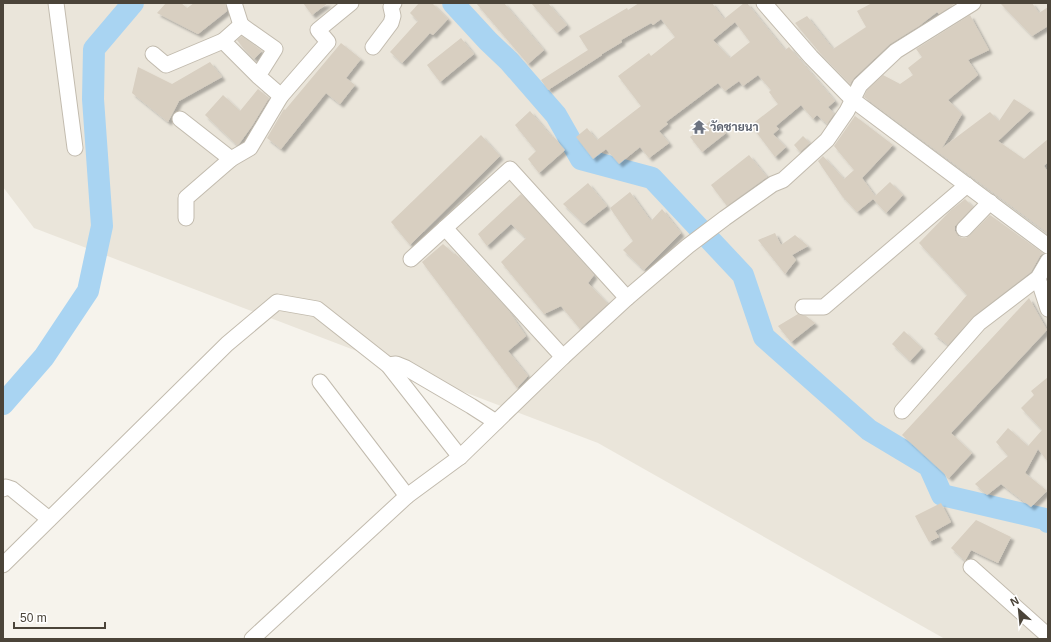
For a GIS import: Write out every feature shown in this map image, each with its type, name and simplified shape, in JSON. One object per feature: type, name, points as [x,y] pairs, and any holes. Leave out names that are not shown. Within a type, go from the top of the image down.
[{"type":"street","points":[[56,3],[75,148]]},
{"type":"street","points":[[234,3],[241,24],[275,49],[258,76]]},
{"type":"street","points":[[186,218],[186,198],[231,159],[250,148],[281,96],[328,42],[318,30],[351,3]]},
{"type":"street","points":[[372,47],[391,23],[391,7],[394,3]]},
{"type":"street","points":[[764,3],[811,57],[853,100],[1048,246]]},
{"type":"street","points":[[252,639],[407,496],[460,457],[563,357],[627,298],[688,246],[725,218],[773,184],[783,180],[827,140],[847,111],[860,85],[896,51],[973,3]]},
{"type":"street","points":[[153,54],[166,65],[223,41],[241,24]]},
{"type":"street","points":[[223,41],[258,76],[281,96]]},
{"type":"street","points":[[180,119],[231,159]]},
{"type":"street","points":[[411,259],[510,169],[627,298]]},
{"type":"street","points":[[803,307],[824,307],[967,185]]},
{"type":"street","points":[[964,229],[990,202]]},
{"type":"street","points":[[445,228],[563,357]]},
{"type":"street","points":[[902,411],[979,323],[1038,278],[1048,261]]},
{"type":"street","points":[[1038,278],[1048,309]]},
{"type":"street","points":[[3,565],[227,344],[277,302],[317,308],[388,365],[460,457]]},
{"type":"street","points":[[388,365],[396,364],[406,368],[496,422]]},
{"type":"street","points":[[320,382],[407,496]]},
{"type":"street","points":[[3,489],[6,487],[12,489],[49,519]]},
{"type":"street","points":[[971,567],[1048,636]]},
{"type":"shaded area","points":[[3,3],[1048,3],[1048,639],[945,639],[598,443],[34,228],[3,187]]},
{"type":"building","points":[[166,3],[181,3],[187,8],[194,3],[225,3],[227,11],[198,34],[157,13]]},
{"type":"building","points":[[303,3],[328,3],[312,15]]},
{"type":"building","points":[[419,3],[432,3],[448,19],[433,35],[430,33],[402,63],[390,52],[418,21],[410,13]]},
{"type":"building","points":[[476,3],[504,3],[544,50],[528,64]]},
{"type":"building","points":[[531,3],[548,3],[567,25],[557,33]]},
{"type":"building","points":[[639,3],[712,3],[724,19],[744,3],[747,3],[785,50],[789,47],[835,101],[828,107],[834,114],[827,124],[817,115],[813,119],[801,105],[776,126],[779,129],[773,134],[786,147],[775,157],[751,125],[778,104],[769,92],[771,90],[758,75],[743,86],[739,81],[725,91],[718,83],[666,122],[668,124],[659,131],[669,143],[649,158],[640,147],[619,164],[606,149],[593,159],[576,137],[587,128],[597,140],[641,106],[618,76],[649,53],[651,56],[675,37],[661,19],[653,25],[651,23],[621,40],[622,42],[548,90],[541,80],[588,50],[579,36],[627,8],[628,10]],"holes":[[[735,22],[750,42],[730,58],[713,40]]]},
{"type":"building","points":[[872,3],[956,3],[939,14],[937,12],[919,26],[890,44],[854,78],[850,84],[821,54],[795,23],[807,16],[833,49],[866,27],[857,11]]},
{"type":"building","points":[[1000,3],[1032,3],[1039,13],[1048,7],[1048,26],[1032,36]]},
{"type":"building","points":[[970,15],[989,50],[968,60],[978,75],[948,100],[962,114],[942,148],[990,112],[999,121],[1014,99],[1031,110],[998,141],[1024,159],[1048,139],[1048,162],[1044,166],[1048,172],[1048,233],[864,97],[867,90],[883,75],[900,84],[913,75],[908,68],[922,57],[916,49]]},
{"type":"building","points":[[242,36],[262,51],[254,59],[237,40]]},
{"type":"building","points":[[461,38],[474,54],[440,82],[427,65]]},
{"type":"building","points":[[341,43],[361,59],[346,78],[355,85],[340,104],[326,93],[281,149],[267,138],[284,109],[285,110]]},
{"type":"building","points":[[210,62],[222,77],[179,101],[168,122],[132,93],[138,67],[172,84]]},
{"type":"building","points":[[258,89],[269,98],[252,126],[237,145],[205,115],[223,95],[240,111]]},
{"type":"building","points":[[530,111],[565,150],[539,173],[528,159],[536,151],[515,125]]},
{"type":"building","points":[[855,116],[893,145],[862,178],[875,196],[890,182],[903,195],[886,213],[873,199],[857,212],[842,196],[818,161],[823,156],[844,179],[854,170],[834,146]]},
{"type":"building","points":[[714,118],[726,133],[702,152],[690,137]]},
{"type":"building","points":[[481,135],[500,156],[410,245],[391,222]]},
{"type":"building","points":[[803,136],[810,143],[800,152],[794,145]]},
{"type":"building","points":[[749,155],[767,177],[727,206],[711,185]]},
{"type":"building","points":[[588,183],[607,206],[584,224],[563,204]]},
{"type":"building","points":[[630,192],[651,221],[662,209],[681,233],[644,270],[623,250],[633,241],[610,208]]},
{"type":"building","points":[[521,194],[594,275],[588,283],[608,304],[580,329],[561,306],[544,314],[501,262],[526,238],[511,224],[487,246],[478,234]]},
{"type":"building","points":[[965,199],[973,207],[955,226],[955,231],[958,236],[966,238],[990,215],[1043,253],[1031,272],[974,316],[948,345],[934,334],[967,295],[919,243],[950,211]]},
{"type":"building","points":[[775,233],[781,245],[795,235],[808,246],[792,255],[796,260],[785,274],[758,240]]},
{"type":"building","points":[[443,244],[454,254],[455,253],[508,310],[526,336],[508,351],[528,376],[517,388],[422,262]]},
{"type":"building","points":[[1029,298],[1047,330],[951,433],[972,453],[949,478],[902,435]]},
{"type":"building","points":[[798,314],[806,316],[815,323],[791,342],[778,326]]},
{"type":"building","points":[[904,331],[922,348],[910,361],[892,344]]},
{"type":"building","points":[[1048,377],[1048,462],[1038,449],[1025,473],[1047,491],[1031,507],[1001,484],[987,495],[975,484],[1008,456],[996,442],[1008,428],[1028,446],[1042,430],[1021,408],[1034,395],[1031,391]]},
{"type":"building","points":[[941,503],[951,522],[935,531],[939,537],[929,542],[915,516]]},
{"type":"building","points":[[976,520],[1011,537],[998,563],[971,550],[965,561],[951,548]]},
{"type":"waterway","points":[[3,404],[44,357],[88,291],[102,226],[93,99],[94,49],[133,3]]},
{"type":"waterway","points":[[453,3],[488,41],[509,61],[556,115],[581,159],[652,178],[743,275],[764,337],[869,430],[929,466],[942,495],[1045,519],[1048,522]]},
{"type":"place","name":"วัดชายนา","points":[[699,127]]}]
